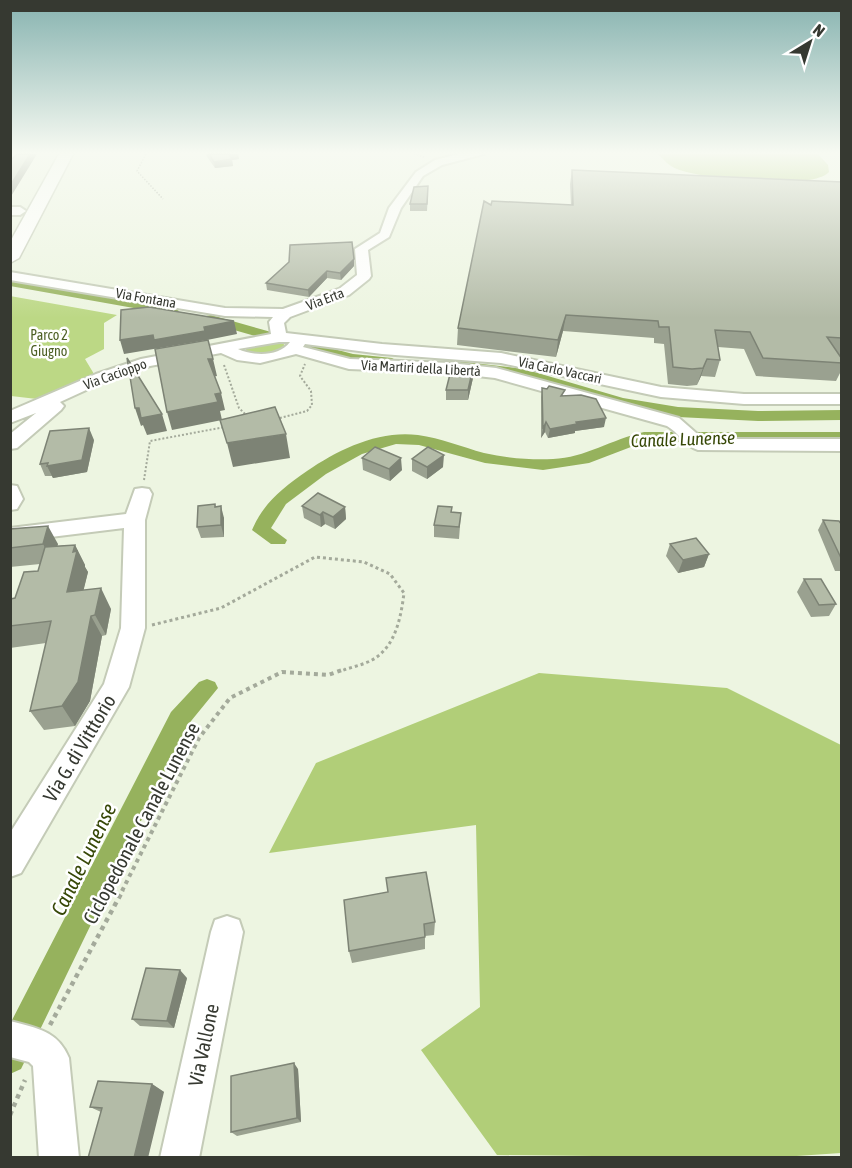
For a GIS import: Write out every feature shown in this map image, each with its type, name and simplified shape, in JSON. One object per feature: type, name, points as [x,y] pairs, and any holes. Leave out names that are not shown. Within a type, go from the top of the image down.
[{"type":"main road","points":[[10,258],[37,209]]},
{"type":"street","name":"Via Erta","points":[[282,314],[337,296],[359,283],[364,276],[361,249],[382,238],[389,229],[395,209]]},
{"type":"street","name":"Via Fontana","points":[[10,276],[225,312],[282,314]]},
{"type":"street","points":[[225,349],[279,337],[276,322],[282,314]]},
{"type":"street","name":"Via Carlo Vaccari","points":[[279,337],[299,350],[382,349],[501,358],[661,392],[744,399],[842,399]]},
{"type":"street","points":[[225,349],[234,354],[260,359],[299,350]]},
{"type":"street","name":"Via Cacioppo","points":[[10,418],[147,362],[225,349]]},
{"type":"street","name":"Via Martiri della Libertà","points":[[299,350],[349,364],[496,373],[666,419],[688,435],[710,446],[842,445]]},
{"type":"street","points":[[15,433],[69,392]]},
{"type":"street","points":[[10,491],[13,499],[10,504]]},
{"type":"street","name":"Via G. di Vitttorio","points":[[10,862],[116,687],[134,628],[135,520],[142,494]]},
{"type":"street","points":[[10,535],[135,520]]},
{"type":"street","name":"Via Vallone","points":[[179,1158],[227,932]]},
{"type":"street","points":[[25,1042],[51,1058],[59,1158]]},
{"type":"path","points":[[272,419],[307,411],[312,405],[311,391],[300,376],[305,364],[299,350]]},
{"type":"path","points":[[226,369],[239,408],[250,419],[242,422]]},
{"type":"path","points":[[142,494],[150,441],[234,425]]},
{"type":"path","name":"Ciclopedonale Canale Lunense","points":[[10,1114],[25,1042],[122,892],[199,738],[230,698],[282,672],[328,675],[374,659],[391,640],[401,620],[404,593],[390,574],[364,562],[315,557],[221,608],[186,618],[134,628]]},
{"type":"green space","name":"Parco 2 Giugno","points":[[10,296],[117,315],[104,323],[104,349],[85,359],[94,374],[37,399],[11,396]]},
{"type":"green space","points":[[281,342],[286,346],[277,353],[244,352],[248,347]]},
{"type":"green space","points":[[539,673],[727,688],[841,745],[841,1153],[767,1158],[497,1155],[421,1050],[480,1007],[476,825],[269,853],[316,763]]},
{"type":"building","points":[[482,209],[842,209],[842,338],[827,337],[842,359],[842,363],[763,358],[750,332],[715,330],[720,360],[707,359],[703,368],[673,367],[669,327],[659,327],[658,321],[566,315],[558,340],[458,328]]},
{"type":"building","points":[[352,242],[354,259],[340,273],[327,271],[308,290],[266,283],[289,262],[290,245]]},
{"type":"building","points":[[149,307],[234,321],[204,327],[205,331],[154,340],[153,335],[120,340],[121,310]]},
{"type":"building","points":[[208,340],[213,359],[208,359],[221,393],[215,394],[218,402],[167,412],[155,349]]},
{"type":"building","points":[[127,358],[162,414],[141,418],[139,408],[135,408]]},
{"type":"building","points":[[452,366],[473,368],[468,390],[446,390]]},
{"type":"building","points":[[549,386],[565,390],[561,396],[581,395],[596,399],[606,418],[576,422],[577,424],[550,429],[546,422],[543,429],[542,388],[547,389]]},
{"type":"building","points":[[275,407],[286,434],[227,443],[220,420]]},
{"type":"building","points":[[89,428],[82,460],[47,466],[48,463],[40,464],[50,431]]},
{"type":"building","points":[[375,447],[401,458],[389,469],[362,458]]},
{"type":"building","points":[[428,447],[444,455],[427,467],[412,459]]},
{"type":"building","points":[[318,493],[345,507],[333,517],[323,512],[320,515],[302,506]]},
{"type":"building","points":[[215,504],[215,507],[221,506],[221,525],[197,527],[198,506]]},
{"type":"building","points":[[438,506],[452,507],[451,512],[461,513],[459,527],[434,525]]},
{"type":"building","points":[[823,520],[839,521],[842,525],[842,560]]},
{"type":"building","points":[[48,526],[43,544],[10,548],[10,529]]},
{"type":"building","points":[[696,538],[709,554],[683,560],[670,544]]},
{"type":"building","points":[[75,545],[73,552],[77,551],[67,592],[101,588],[95,615],[91,616],[78,682],[62,706],[30,711],[51,621],[10,626],[10,599],[15,598],[24,572],[38,571],[45,547]]},
{"type":"building","points":[[804,579],[821,579],[836,604],[819,605]]},
{"type":"building","points":[[426,872],[435,922],[424,924],[425,937],[349,951],[344,900],[388,892],[386,878]]},
{"type":"building","points":[[146,968],[180,970],[167,1021],[132,1019]]},
{"type":"building","points":[[294,1063],[297,1118],[231,1132],[231,1076]]},
{"type":"building","points":[[98,1081],[152,1084],[134,1158],[88,1158],[102,1108],[90,1107]]},
{"type":"waterway","points":[[10,282],[173,311]]},
{"type":"waterway","points":[[211,319],[266,335]]},
{"type":"waterway","points":[[315,348],[353,358],[392,362]]},
{"type":"waterway","points":[[457,365],[524,373],[621,402],[678,412],[758,416],[842,415]]},
{"type":"waterway","name":"Canale Lunense","points":[[278,540],[261,530],[269,512],[280,500],[320,470],[344,456],[383,442],[419,440],[494,460],[553,465],[583,460],[644,437],[842,437]]},
{"type":"waterway","name":"Canale Lunense","points":[[10,1058],[179,719],[207,688]]}]
